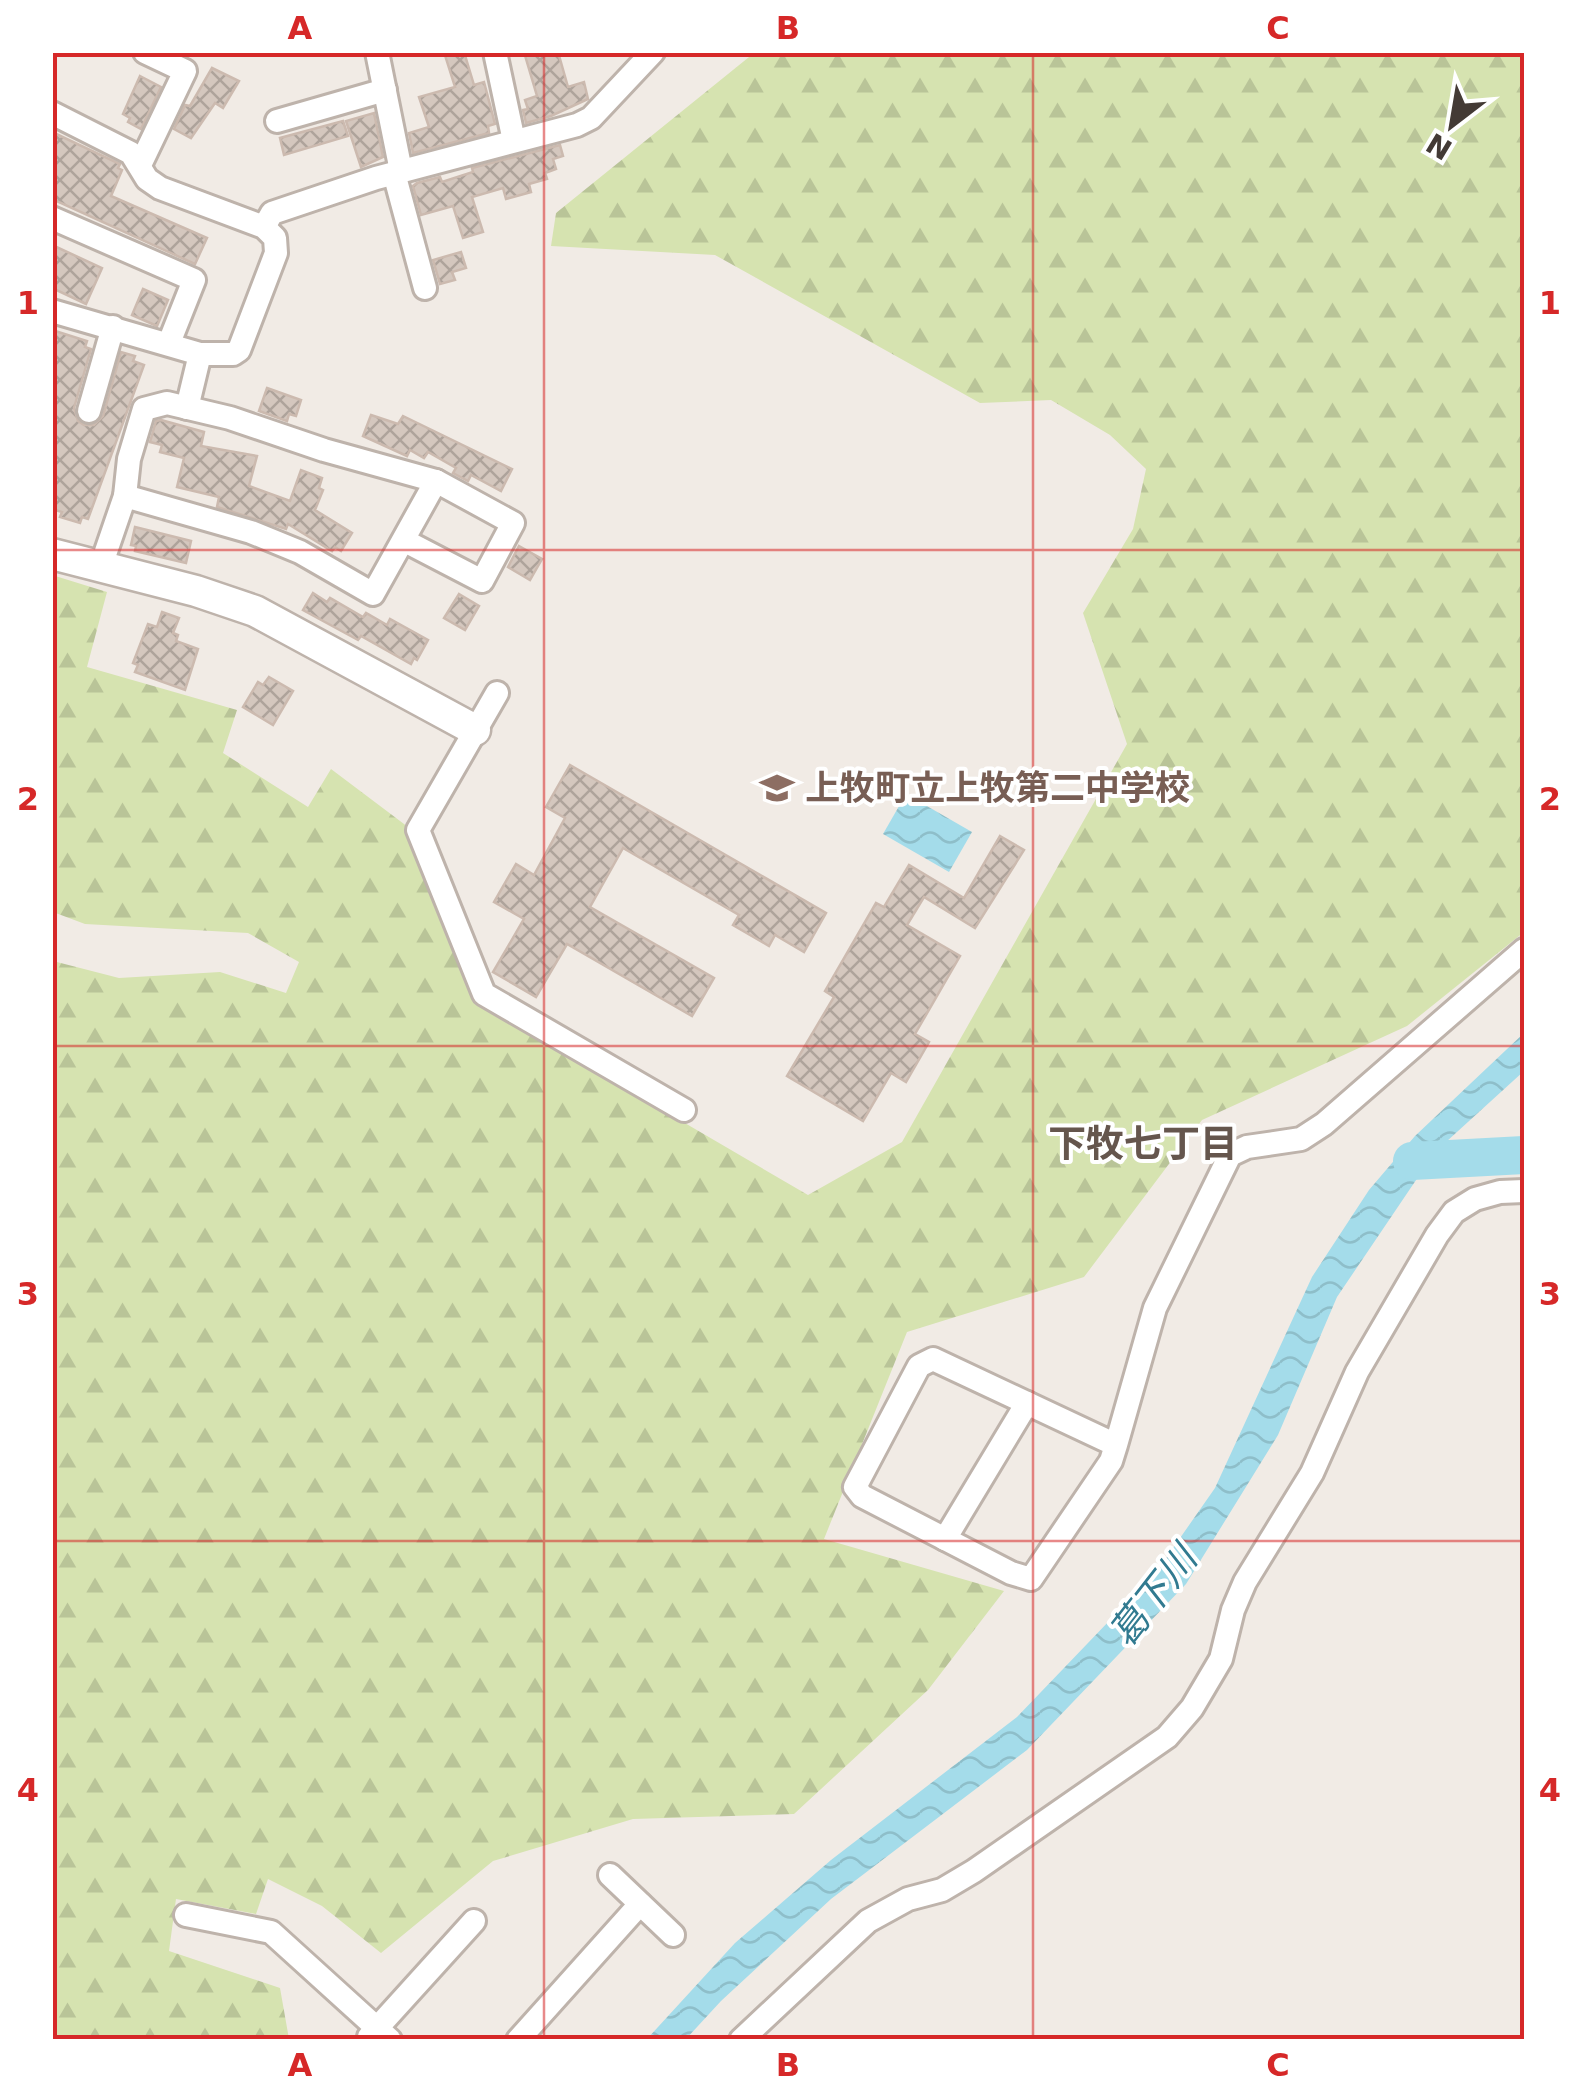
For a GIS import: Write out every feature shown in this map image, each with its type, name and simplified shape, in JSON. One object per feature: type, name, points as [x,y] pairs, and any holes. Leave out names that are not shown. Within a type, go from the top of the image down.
[{"type":"street","points":[[140,166],[184,71],[144,52]]},
{"type":"street","points":[[377,52],[398,172],[426,288]]},
{"type":"street","points":[[495,52],[514,141]]},
{"type":"street","points":[[264,227],[272,213],[398,172],[591,118],[652,52]]},
{"type":"street","points":[[276,121],[385,90]]},
{"type":"street","points":[[52,113],[116,143],[130,153],[147,179],[160,188],[264,227],[274,238],[276,253],[239,350],[233,354],[200,354],[52,311]]},
{"type":"street","points":[[52,218],[194,280],[170,343]]},
{"type":"street","points":[[89,410],[113,328]]},
{"type":"street","points":[[188,408],[200,354]]},
{"type":"street","points":[[101,566],[125,496],[129,459],[144,409],[167,404],[436,481],[512,523],[482,580],[405,540]]},
{"type":"street","points":[[125,496],[251,532],[300,552],[374,594],[436,481]]},
{"type":"street","points":[[52,554],[255,610],[475,730]]},
{"type":"street","points":[[497,693],[418,830],[484,994],[684,1110]]},
{"type":"street","points":[[1116,1445],[934,1358],[919,1366],[856,1487],[862,1496],[1011,1573],[1031,1578],[1111,1461],[1116,1445],[1156,1308],[1230,1155],[1248,1147],[1301,1139],[1324,1124],[1524,950]]},
{"type":"street","points":[[741,2040],[868,1921],[908,1899],[942,1890],[974,1871],[1167,1737],[1208,1685],[1221,1659],[1246,1582],[1312,1472],[1356,1372],[1436,1235],[1454,1212],[1475,1199],[1524,1190]]},
{"type":"street","points":[[945,1538],[1027,1403]]},
{"type":"street","points":[[610,1876],[674,1935]]},
{"type":"street","points":[[518,2040],[640,1904]]},
{"type":"street","points":[[186,1915],[271,1932],[378,2036],[474,1921]]},
{"type":"green space","points":[[754,53],[1524,53],[1524,932],[1407,1026],[1202,1120],[1084,1277],[907,1332],[824,1539],[1004,1591],[928,1690],[794,1814],[633,1819],[493,1861],[381,1953],[322,1906],[268,1879],[256,1914],[176,1899],[169,1951],[280,1988],[289,2039],[53,2039],[53,961],[119,978],[220,972],[286,993],[299,962],[248,933],[85,924],[53,912],[52,575],[107,592],[87,667],[237,710],[223,753],[308,807],[331,769],[408,827],[481,1004],[808,1195],[902,1142],[1127,744],[1083,613],[1133,529],[1146,469],[1110,435],[1051,400],[980,403],[715,255],[551,246],[556,213]]},
{"type":"water","points":[[906,794],[972,832],[949,872],[883,834]]},
{"type":"water","name":"葛下川","points":[[1524,1033],[1524,1071],[1435,1152],[1337,1297],[1278,1435],[1186,1584],[1027,1750],[831,1899],[721,2001],[686,2039],[647,2039],[735,1943],[831,1860],[1017,1717],[1157,1571],[1215,1488],[1312,1277],[1369,1190],[1415,1136]]},
{"type":"building","points":[[444,52],[464,52],[474,85],[484,82],[495,124],[488,126],[489,133],[413,153],[409,133],[429,127],[419,97],[455,87]]},
{"type":"building","points":[[524,52],[558,52],[568,87],[584,82],[588,99],[526,123],[525,100],[537,96]]},
{"type":"building","points":[[212,68],[239,81],[223,108],[215,103],[191,138],[174,129],[185,105],[190,106]]},
{"type":"building","points":[[140,76],[161,87],[141,129],[123,114]]},
{"type":"building","points":[[374,113],[383,157],[361,167],[346,121]]},
{"type":"building","points":[[343,121],[348,136],[284,155],[280,138]]},
{"type":"building","points":[[52,132],[120,164],[118,168],[122,170],[111,196],[207,238],[195,264],[52,199]]},
{"type":"building","points":[[560,145],[563,156],[553,159],[556,169],[545,173],[547,179],[529,184],[531,192],[506,199],[503,188],[472,197],[483,232],[463,238],[453,206],[421,215],[413,186],[417,183],[440,177],[442,182],[473,172],[472,168]]},
{"type":"building","points":[[52,245],[102,268],[86,304],[52,288]]},
{"type":"building","points":[[461,252],[466,268],[452,272],[455,280],[440,284],[433,260]]},
{"type":"building","points":[[143,289],[168,300],[157,326],[132,315]]},
{"type":"building","points":[[52,330],[87,341],[85,347],[91,349],[74,408],[78,421],[84,425],[94,425],[103,416],[121,352],[135,356],[133,361],[144,365],[88,519],[82,517],[80,523],[60,517],[62,512],[52,509]]},
{"type":"building","points":[[267,388],[301,400],[296,416],[289,414],[287,421],[259,411]]},
{"type":"building","points":[[371,415],[398,424],[403,416],[512,469],[501,491],[471,475],[468,481],[453,473],[456,468],[428,452],[424,458],[410,450],[407,456],[363,436]]},
{"type":"building","points":[[156,421],[204,432],[201,446],[257,456],[249,486],[290,501],[301,470],[322,478],[319,488],[323,490],[315,510],[352,533],[341,551],[335,547],[332,551],[288,524],[286,529],[217,507],[219,497],[177,487],[184,458],[160,452],[162,445],[150,442]]},
{"type":"building","points":[[135,527],[191,541],[186,563],[135,551],[136,546],[131,545]]},
{"type":"building","points":[[519,546],[542,559],[530,580],[508,567]]},
{"type":"building","points":[[313,593],[363,617],[366,613],[387,625],[390,619],[428,640],[411,664],[303,610]]},
{"type":"building","points":[[459,594],[479,606],[465,630],[444,618]]},
{"type":"building","points":[[162,612],[179,618],[173,633],[178,635],[176,641],[198,649],[185,690],[135,672],[138,665],[133,663],[148,624],[157,627]]},
{"type":"building","points":[[269,677],[293,691],[273,725],[243,707],[258,682],[263,685]]},
{"type":"building","points":[[570,765],[826,913],[804,952],[775,935],[769,946],[733,925],[739,915],[623,848],[590,907],[714,978],[692,1016],[567,944],[536,997],[493,972],[524,919],[494,902],[516,864],[534,875],[565,818],[546,807]]},
{"type":"building","points":[[1000,836],[1024,850],[975,928],[924,897],[907,925],[960,956],[915,1034],[929,1042],[906,1082],[891,1073],[863,1121],[787,1076],[834,997],[825,991],[876,903],[884,907],[909,865],[964,898]]},
{"type":"waterway","points":[[1412,1161],[1524,1155]]},
{"type":"place","name":"上牧町立上牧第二中学校","points":[[777,788]]},
{"type":"district","name":"下牧七丁目","points":[[1143,1144]]}]
